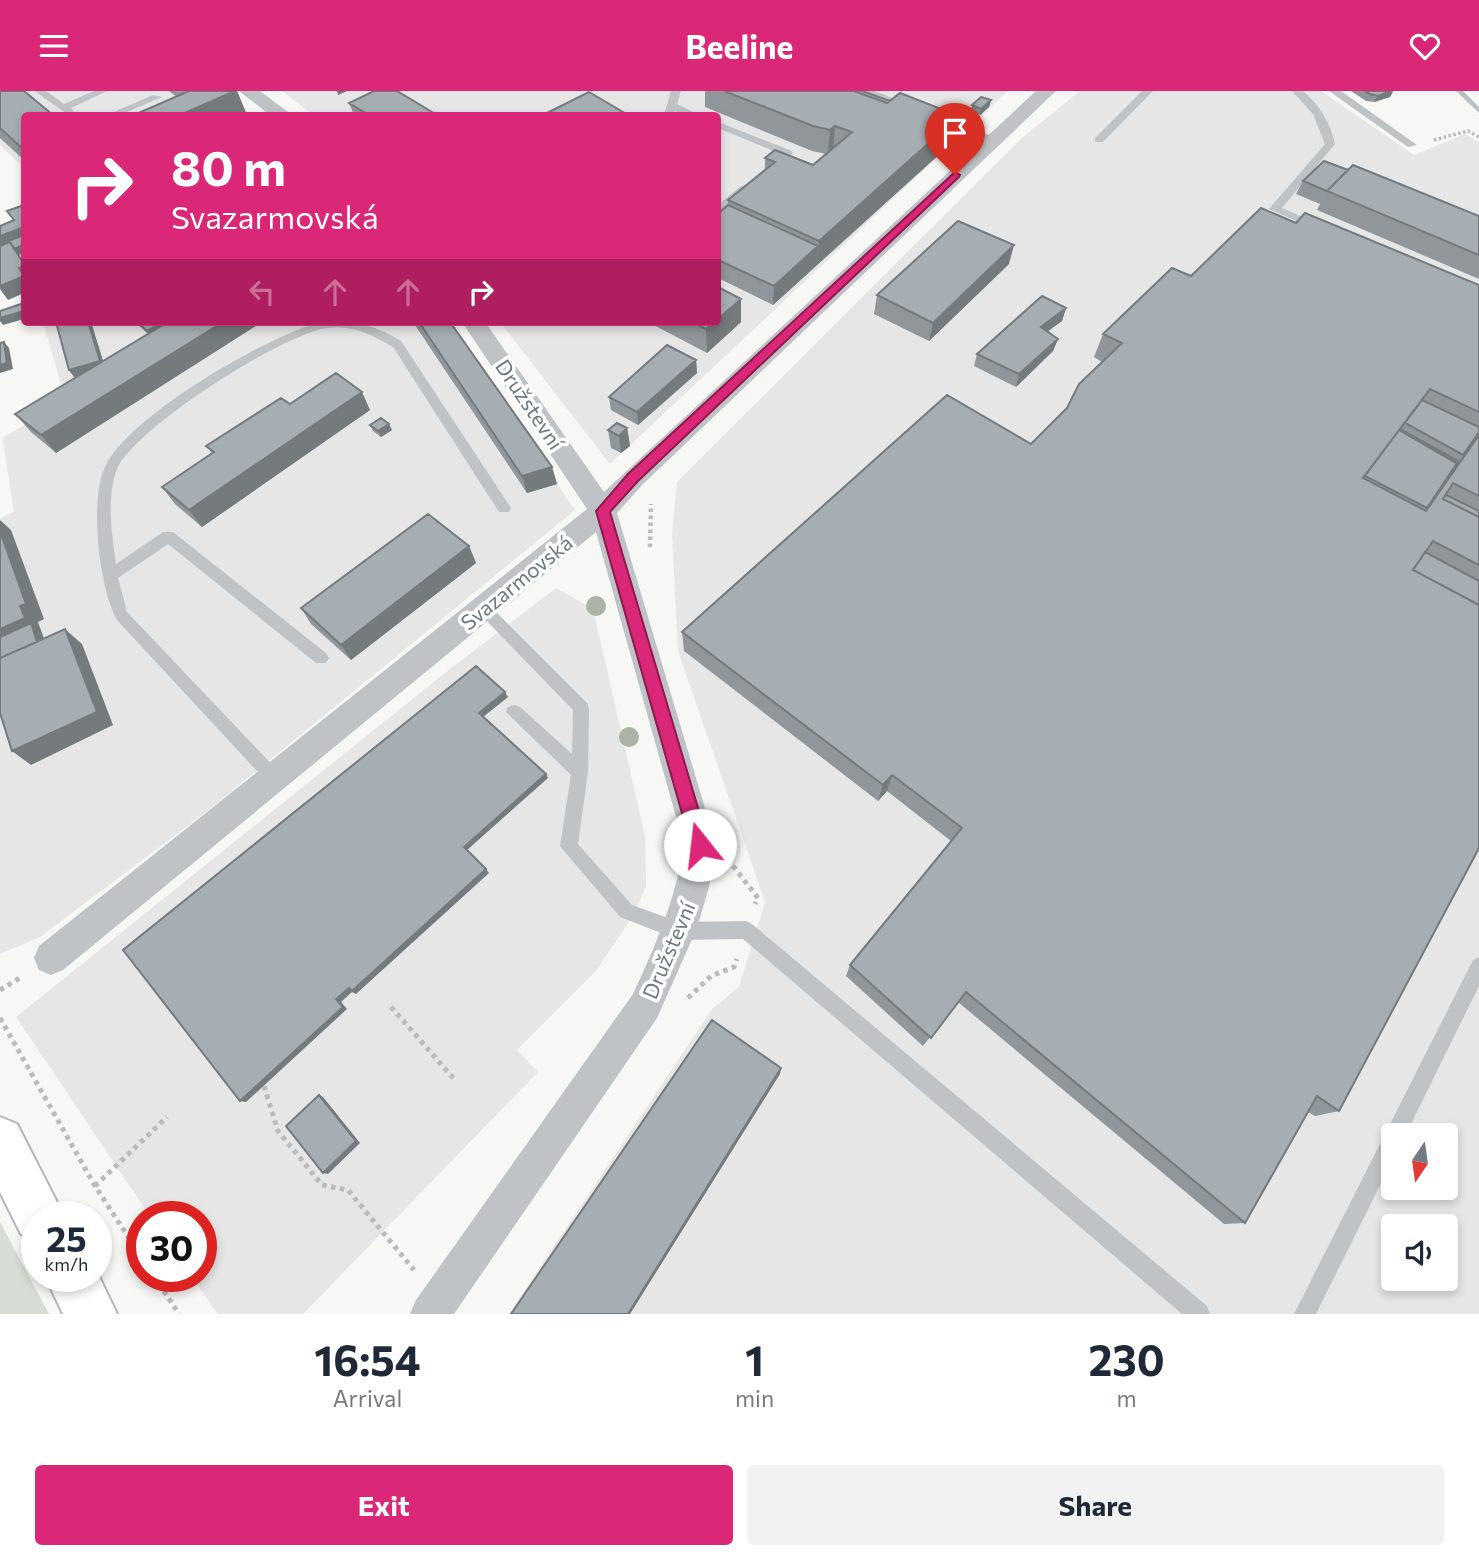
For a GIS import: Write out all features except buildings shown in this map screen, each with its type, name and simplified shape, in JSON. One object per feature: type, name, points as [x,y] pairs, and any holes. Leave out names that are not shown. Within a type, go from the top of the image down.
[{"type":"main road","points":[[0,1141],[31,1201]]},
{"type":"main road","points":[[79,1292],[91,1314]]},
{"type":"street","points":[[248,91],[278,112]]},
{"type":"street","name":"Svazarmovská","points":[[51,958],[603,511],[633,478],[1047,91]]},
{"type":"street","name":"Družstevní","points":[[435,1307],[645,1006],[679,930],[692,893],[700,845],[603,511],[476,326]]},
{"type":"lane","points":[[40,91],[69,112]]},
{"type":"lane","points":[[63,108],[102,91]]},
{"type":"lane","points":[[670,111],[676,91]]},
{"type":"lane","points":[[866,91],[916,110]]},
{"type":"lane","points":[[1099,139],[1148,91]]},
{"type":"lane","points":[[1297,91],[1310,102],[1325,123],[1330,144],[1275,209],[1326,231]]},
{"type":"lane","points":[[1334,91],[1412,145]]},
{"type":"lane","points":[[120,112],[157,97]]},
{"type":"lane","points":[[929,114],[993,139]]},
{"type":"lane","points":[[721,126],[788,153],[721,208]]},
{"type":"lane","points":[[274,778],[120,612],[106,538],[106,488],[112,465],[127,447],[188,396],[295,333],[321,326]]},
{"type":"lane","points":[[348,326],[368,328],[397,344],[504,508]]},
{"type":"lane","points":[[112,575],[167,536],[321,659]]},
{"type":"lane","points":[[483,608],[581,708],[580,772],[569,846],[626,911],[679,930],[746,930],[1199,1314]]},
{"type":"lane","points":[[514,712],[580,772]]},
{"type":"lane","points":[[1401,1123],[1479,966]]},
{"type":"lane","points":[[1305,1314],[1381,1163]]},
{"type":"path","points":[[1412,145],[1468,131],[1479,138]]},
{"type":"path","points":[[391,1007],[456,1081]]},
{"type":"path","points":[[0,1018],[95,1186],[126,1233]]},
{"type":"path","points":[[264,1086],[278,1131],[322,1185],[348,1190],[435,1307]]},
{"type":"path","points":[[95,1186],[167,1117]]},
{"type":"path","points":[[165,1292],[179,1314]]},
{"type":"shaded area","points":[[0,91],[214,91],[243,112],[21,112],[21,165],[0,145]]},
{"type":"shaded area","points":[[282,91],[1008,91],[610,464],[503,326],[721,326],[721,112],[310,112]]},
{"type":"shaded area","points":[[1080,91],[1321,91],[1414,155],[1465,134],[1479,142],[1479,1314],[509,1314],[712,1009],[739,987],[765,902],[678,651],[672,534],[677,482],[1023,137]]},
{"type":"shaded area","points":[[44,326],[446,326],[575,510],[210,809],[40,937],[0,954],[0,518],[14,512],[3,442],[4,437],[66,401]]},
{"type":"shaded area","points":[[556,588],[593,609],[645,836],[646,886],[635,913],[595,972],[517,1050],[538,1072],[303,1314],[218,1314],[202,1292],[217,1292],[217,1201],[140,1201],[16,1017],[445,673]]},
{"type":"shaded area","points":[[0,1222],[21,1261],[21,1292],[37,1292],[49,1314],[0,1314]]},
{"type":"waterway","points":[[1459,91],[1479,111]]},
{"type":"route","points":[[700,845],[603,511],[633,478],[955,175]]}]
